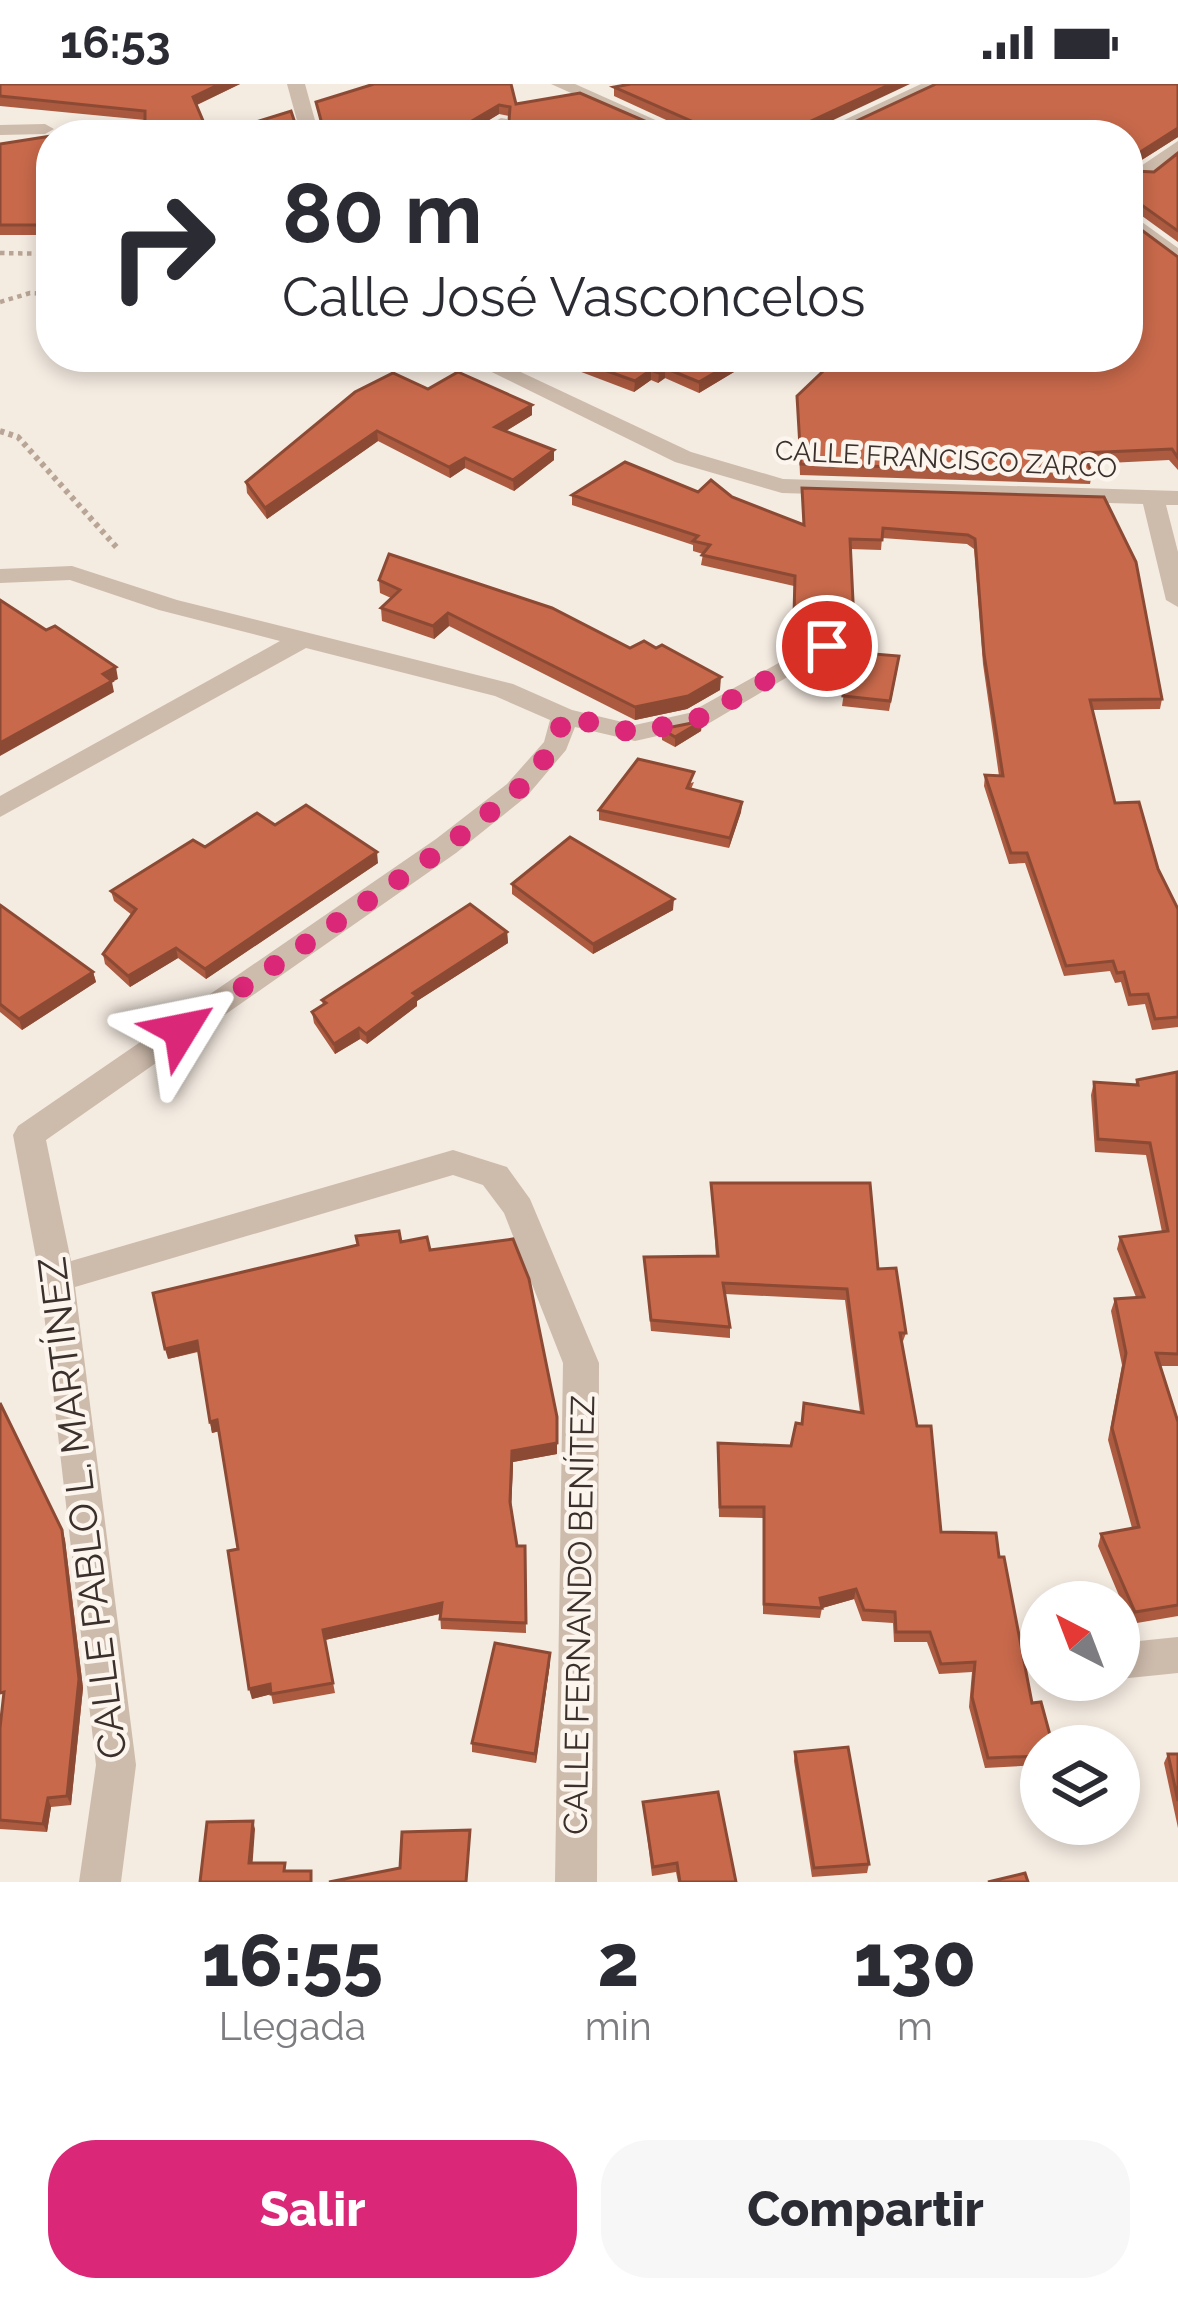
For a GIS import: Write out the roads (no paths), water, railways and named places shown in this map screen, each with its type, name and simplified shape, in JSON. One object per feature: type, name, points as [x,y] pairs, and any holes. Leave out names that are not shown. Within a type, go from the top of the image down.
[{"type":"street","points":[[296,84],[306,120]]},
{"type":"street","points":[[560,84],[645,120]]},
{"type":"street","points":[[862,120],[936,84]]},
{"type":"street","points":[[0,130],[36,129]]},
{"type":"street","points":[[1143,173],[1178,146]]},
{"type":"street","points":[[1143,230],[1178,259]]},
{"type":"street","name":"CALLE FRANCISCO ZARCO","points":[[504,372],[683,457],[782,486],[1166,498]]},
{"type":"street","points":[[1166,498],[1178,600]]},
{"type":"street","points":[[0,576],[72,573],[168,605],[504,690],[563,716],[635,733],[697,719],[827,646]]},
{"type":"street","points":[[0,808],[301,640]]},
{"type":"street","name":"CALLE PABLO L. MARTÍNEZ","points":[[100,1882],[116,1765],[57,1279],[29,1135],[446,847],[518,790],[557,744],[563,716]]},
{"type":"street","name":"CALLE FERNANDO BENÍTEZ","points":[[57,1279],[453,1162],[495,1176],[518,1208],[581,1363],[576,1882]]},
{"type":"street","points":[[1140,1658],[1178,1655]]}]
